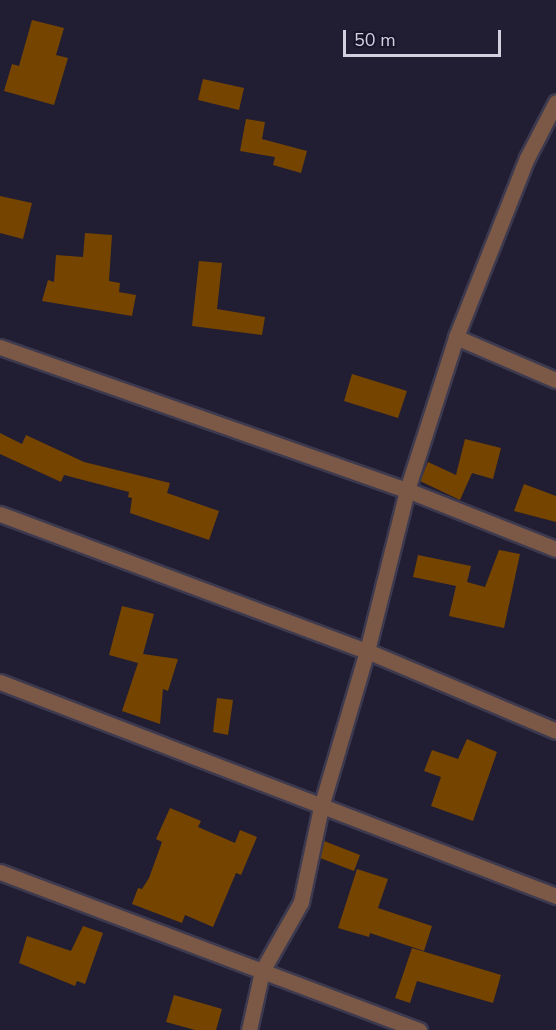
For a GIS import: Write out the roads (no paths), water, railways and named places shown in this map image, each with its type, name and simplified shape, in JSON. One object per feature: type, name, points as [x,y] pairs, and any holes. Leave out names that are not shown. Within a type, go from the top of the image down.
[{"type":"street","points":[[249,1030],[262,971],[302,902],[321,807],[367,651],[407,490],[456,338],[527,158],[556,102]]},
{"type":"street","points":[[456,338],[556,380]]},
{"type":"street","points":[[0,347],[407,490],[556,549]]},
{"type":"street","points":[[0,514],[367,651],[556,731]]},
{"type":"street","points":[[0,682],[556,896]]},
{"type":"street","points":[[0,872],[419,1030]]}]
